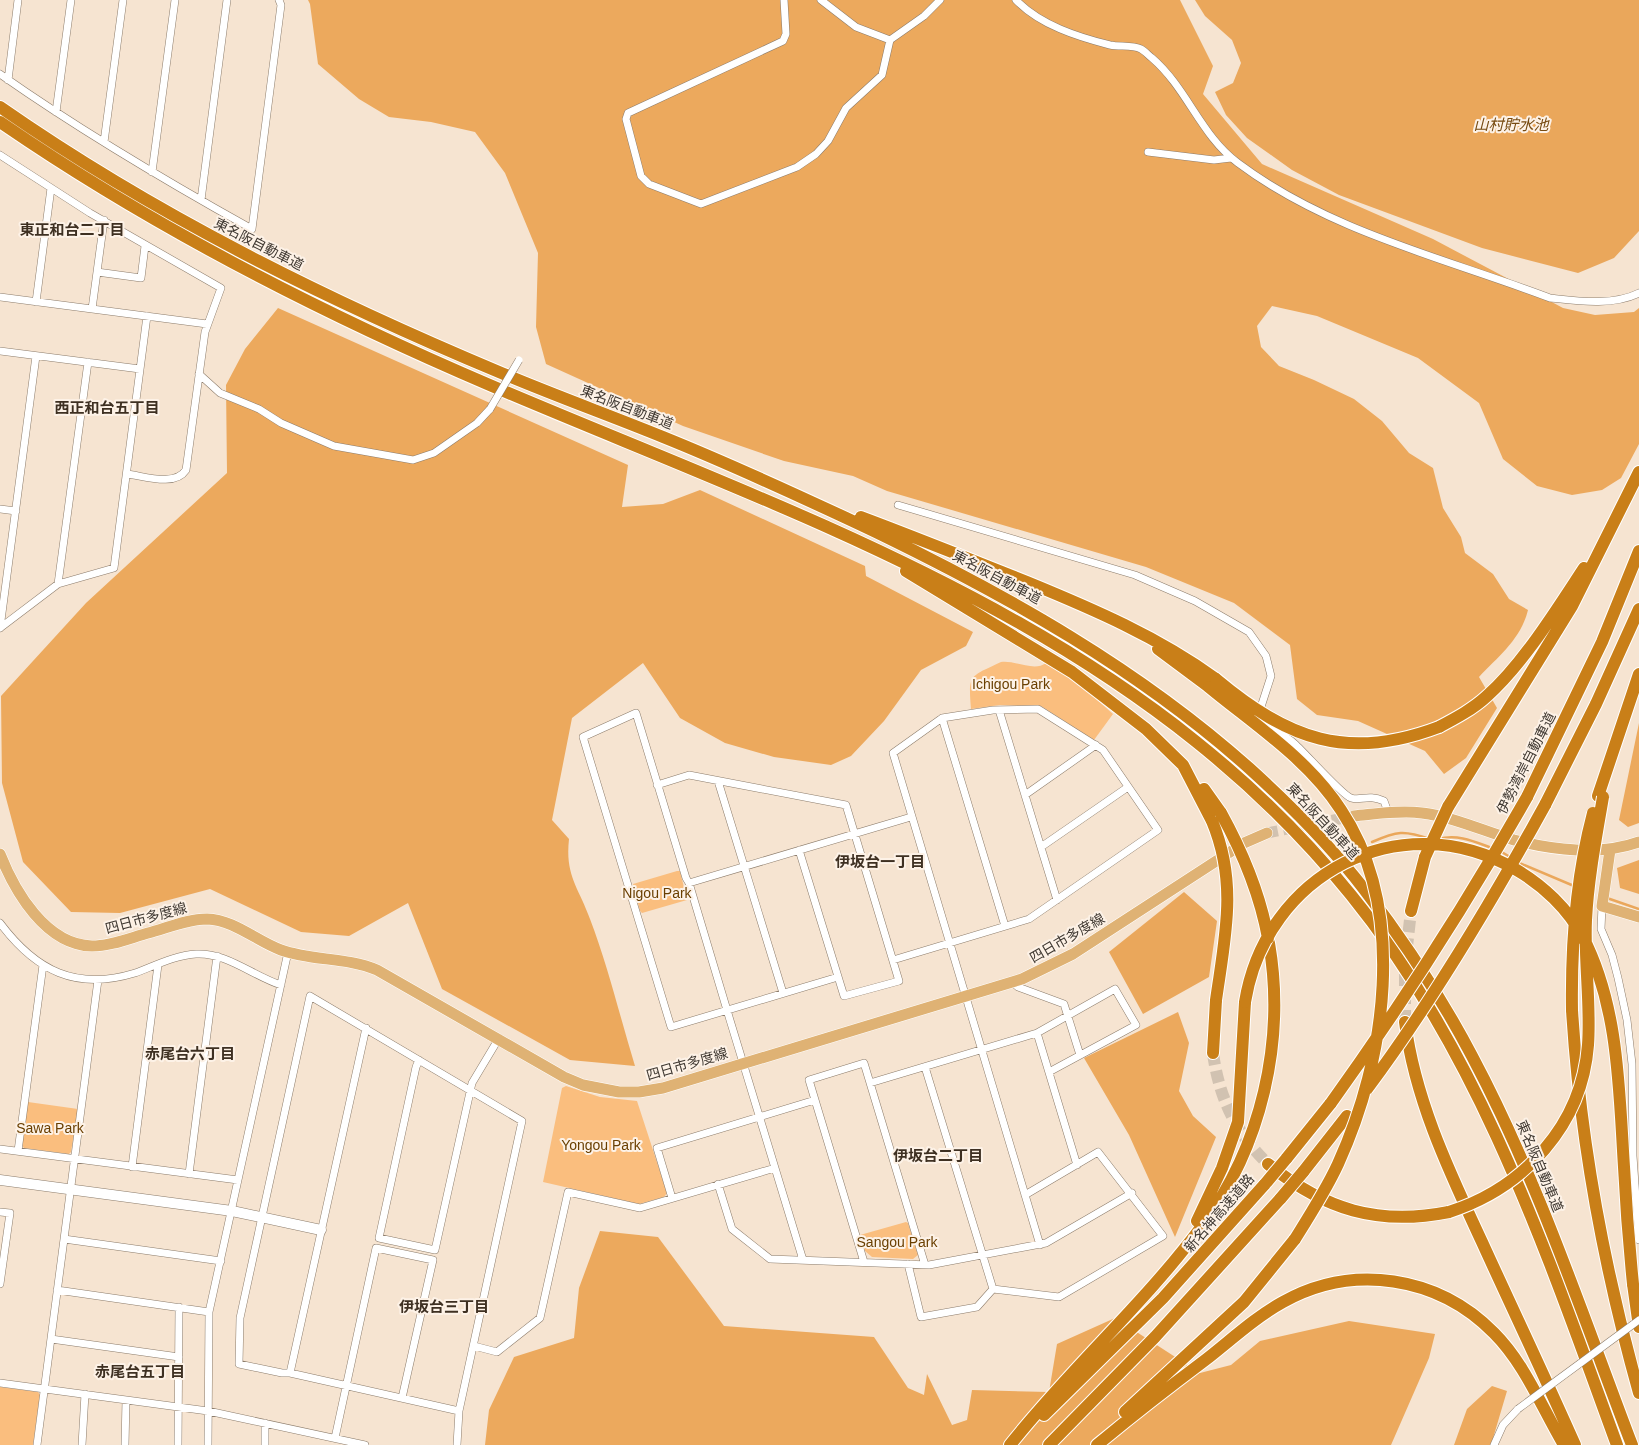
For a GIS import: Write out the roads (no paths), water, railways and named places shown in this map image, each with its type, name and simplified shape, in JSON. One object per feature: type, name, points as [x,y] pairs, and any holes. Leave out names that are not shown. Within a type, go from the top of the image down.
[{"type":"highway","name":"東名阪自動車道","points":[[0,108],[83,162],[172,215],[248,257],[485,366],[786,489],[971,579],[1095,650],[1214,737],[1271,788],[1320,837],[1360,884],[1399,937],[1438,996],[1472,1057],[1535,1190],[1632,1445]]},
{"type":"highway","name":"東名阪自動車道","points":[[0,122],[167,228],[319,307],[490,386],[826,525],[903,561],[1028,626],[1147,703],[1209,751],[1262,798],[1309,846],[1346,888],[1393,952],[1429,1007],[1470,1083],[1527,1207],[1617,1445]]},
{"type":"highway","points":[[1411,912],[1426,857],[1448,807],[1476,758],[1548,646],[1588,575],[1639,472]]},
{"type":"highway","points":[[1212,683],[1271,720],[1297,732],[1325,740],[1366,744],[1384,742],[1403,739],[1439,727],[1486,697],[1515,666],[1597,547],[1632,486]]},
{"type":"highway","points":[[786,489],[1002,572],[1160,642],[1212,683],[1294,756],[1327,790],[1356,835],[1371,872],[1377,896],[1382,935],[1382,980],[1370,1069],[1357,1114],[1338,1163],[1295,1239],[1244,1302],[1088,1445]]},
{"type":"highway","points":[[826,525],[970,609],[1072,672],[1146,729],[1183,765],[1246,861],[1260,900],[1269,943],[1274,976],[1274,1023],[1268,1071],[1255,1123],[1225,1188],[1202,1226],[1172,1262],[1054,1392],[1012,1445]]},
{"type":"highway","name":"伊勢湾岸自動車道","points":[[1418,978],[1485,871],[1553,747],[1602,642],[1639,551]]},
{"type":"highway","points":[[1049,1445],[1161,1330],[1281,1198],[1347,1116],[1393,1054],[1464,946],[1546,805],[1622,649],[1639,609]]},
{"type":"highway","points":[[1639,674],[1617,738],[1577,890],[1572,948],[1572,1010],[1575,1059],[1590,1172],[1614,1294],[1639,1393]]},
{"type":"highway","points":[[1268,1164],[1312,1195],[1362,1214],[1406,1217],[1449,1212],[1492,1195],[1528,1168],[1551,1143],[1577,1095],[1588,1048],[1586,920],[1601,796]]},
{"type":"highway","points":[[1213,1053],[1216,1000],[1226,936],[1229,894],[1217,817]]},
{"type":"highway","points":[[1172,1262],[1204,1208],[1232,1145],[1241,1104],[1246,1002],[1256,958],[1265,940],[1288,906],[1320,877],[1351,859],[1384,848],[1403,845],[1446,846],[1486,855],[1525,875],[1555,900],[1582,936],[1602,987],[1609,1016],[1618,1085],[1626,1215],[1639,1327]]},
{"type":"highway","name":"新名神高速道路","points":[[1012,1445],[1163,1298],[1265,1184],[1331,1103],[1418,978]]},
{"type":"highway","points":[[1405,1022],[1415,1076],[1434,1134],[1458,1192],[1575,1445]]},
{"type":"highway","points":[[1097,1445],[1268,1311],[1313,1288],[1360,1279],[1394,1281],[1430,1290],[1464,1307],[1481,1320],[1510,1352],[1564,1445]]},
{"type":"main road","points":[[1354,816],[1388,812],[1421,813],[1458,821],[1515,840],[1573,849],[1610,850],[1639,842]]},
{"type":"main road","name":"四日市多度線","points":[[0,854],[10,877],[32,910],[55,932],[74,942],[94,946],[110,944],[189,921],[208,919],[228,924],[288,952],[356,963],[377,970],[499,1038],[564,1077],[583,1085],[611,1091],[639,1092],[662,1088],[1012,982],[1073,954],[1244,843],[1267,833]]},
{"type":"main road","points":[[1610,850],[1602,906],[1639,917]]},
{"type":"street","points":[[8,80],[18,0]]},
{"type":"street","points":[[56,112],[71,0]]},
{"type":"street","points":[[104,142],[123,0]]},
{"type":"street","points":[[152,172],[175,0]]},
{"type":"street","points":[[201,200],[227,0]]},
{"type":"street","points":[[0,74],[56,112],[152,172],[252,229],[281,5],[278,0]]},
{"type":"street","points":[[784,0],[786,34],[784,41],[628,113],[626,120],[641,176],[649,184],[701,204],[797,167],[816,154],[828,141],[846,108],[882,75],[890,40],[924,16],[940,0]]},
{"type":"street","points":[[820,0],[856,27],[890,40]]},
{"type":"street","points":[[1016,0],[1069,34],[1111,45],[1140,48],[1180,88],[1204,128],[1231,158],[1254,176],[1351,227],[1550,298],[1578,301],[1615,300],[1639,293]]},
{"type":"street","points":[[1148,152],[1214,160],[1231,158]]},
{"type":"street","points":[[0,155],[145,246],[221,288],[207,324],[184,474],[168,479],[127,474]]},
{"type":"street","points":[[36,302],[51,188]]},
{"type":"street","points":[[92,309],[104,220]]},
{"type":"street","points":[[97,272],[141,278],[145,246]]},
{"type":"street","points":[[0,297],[207,324]]},
{"type":"street","points":[[0,628],[58,584],[114,568],[147,316]]},
{"type":"street","points":[[0,351],[140,369]]},
{"type":"street","points":[[0,628],[36,356]]},
{"type":"street","points":[[199,374],[220,393],[259,409],[282,423],[334,446],[413,460],[434,453],[477,423],[490,409],[519,360]]},
{"type":"street","points":[[58,584],[88,362]]},
{"type":"street","points":[[898,505],[1135,575],[1195,601],[1249,632],[1266,656],[1271,676],[1260,710],[1263,722],[1293,742],[1342,792],[1352,798],[1374,796],[1384,801],[1388,812]]},
{"type":"street","points":[[0,509],[16,511]]},
{"type":"street","points":[[893,960],[948,943],[1029,919],[1158,830],[1103,750],[1038,709],[999,710],[942,718],[893,754],[948,943],[1040,1245]]},
{"type":"street","points":[[999,710],[1057,900]]},
{"type":"street","points":[[802,1260],[744,1063],[727,1010],[689,884],[657,785],[636,713],[583,737],[670,1027],[727,1010],[783,993],[838,976]]},
{"type":"street","points":[[942,718],[1005,926]]},
{"type":"street","points":[[1025,795],[1096,745]]},
{"type":"street","points":[[657,785],[689,775],[846,805],[899,980],[844,996],[799,850]]},
{"type":"street","points":[[718,781],[783,993]]},
{"type":"street","points":[[1041,847],[1128,787]]},
{"type":"street","points":[[689,884],[911,817]]},
{"type":"street","points":[[1602,906],[1601,929],[1612,954],[1618,978],[1627,1020],[1632,1064],[1633,1156],[1639,1240]]},
{"type":"street","points":[[0,924],[16,943],[42,965],[67,977],[98,980],[117,977],[197,954],[217,956],[262,979],[281,985]]},
{"type":"street","points":[[208,1445],[209,1312],[288,952]]},
{"type":"street","points":[[189,1174],[217,956]]},
{"type":"street","points":[[18,1151],[42,965]]},
{"type":"street","points":[[132,1166],[158,965]]},
{"type":"street","points":[[37,1445],[98,980]]},
{"type":"street","points":[[1012,982],[1018,987],[1064,1004],[1080,1055]]},
{"type":"street","points":[[870,1083],[1037,1033],[1115,989],[1136,1025],[1049,1072]]},
{"type":"street","points":[[457,1445],[459,1411],[522,1121],[310,996],[240,1318],[239,1364],[290,1373],[459,1411]]},
{"type":"street","points":[[290,1373],[366,1028]]},
{"type":"street","points":[[1037,1033],[1077,1165]]},
{"type":"street","points":[[419,1060],[379,1238],[435,1250],[470,1089],[499,1038]]},
{"type":"street","points":[[864,1262],[809,1080],[864,1063],[925,1265]]},
{"type":"street","points":[[925,1067],[993,1288]]},
{"type":"street","points":[[672,1198],[657,1148],[815,1100]]},
{"type":"street","points":[[0,1149],[238,1180]]},
{"type":"street","points":[[993,1288],[1059,1297],[1163,1236],[1132,1193],[1098,1152],[1025,1195]]},
{"type":"street","points":[[474,1346],[497,1352],[540,1318],[568,1192],[640,1208],[775,1168]]},
{"type":"street","points":[[0,1180],[232,1211],[321,1230]]},
{"type":"street","points":[[718,1184],[732,1229],[770,1259],[925,1265],[1040,1245],[1132,1193]]},
{"type":"street","points":[[0,1212],[10,1213],[0,1284]]},
{"type":"street","points":[[64,1239],[221,1261]]},
{"type":"street","points":[[334,1438],[376,1248],[433,1260],[402,1398]]},
{"type":"street","points":[[908,1264],[921,1317],[977,1307],[993,1288]]},
{"type":"street","points":[[57,1290],[209,1312]]},
{"type":"street","points":[[178,1445],[179,1307]]},
{"type":"street","points":[[1494,1445],[1503,1425],[1518,1409],[1639,1320]]},
{"type":"street","points":[[51,1339],[179,1357]]},
{"type":"street","points":[[0,1383],[208,1411],[365,1445]]},
{"type":"street","points":[[82,1445],[85,1394]]},
{"type":"street","points":[[125,1445],[126,1400]]},
{"type":"street","points":[[265,1423],[265,1445]]},
{"type":"water","name":"山村貯水池","points":[[1195,0],[1639,0],[1639,231],[1614,258],[1578,273],[1482,248],[1339,195],[1292,170],[1247,138],[1226,115],[1215,92],[1233,83],[1241,63],[1232,40],[1205,16]]},
{"type":"water","points":[[1184,892],[1217,921],[1209,977],[1143,1014],[1109,952]]},
{"type":"waterway","points":[[1372,842],[1401,833],[1430,839]]},
{"type":"waterway","points":[[1438,839],[1459,838],[1492,848]]},
{"type":"waterway","points":[[1500,851],[1510,857]]},
{"type":"waterway","points":[[1517,862],[1574,886]]},
{"type":"waterway","points":[[1607,898],[1639,909]]},
{"type":"tunnel","points":[[1267,833],[1354,816]]},
{"type":"tunnel","points":[[1405,1022],[1405,964],[1411,911]]},
{"type":"tunnel","points":[[1213,1053],[1220,1085],[1231,1114],[1247,1140],[1268,1164]]},
{"type":"district","name":"東正和台二丁目","points":[[72,230]]},
{"type":"district","name":"西正和台五丁目","points":[[107,408]]},
{"type":"district","name":"伊坂台一丁目","points":[[880,862]]},
{"type":"district","name":"赤尾台六丁目","points":[[190,1054]]},
{"type":"district","name":"伊坂台二丁目","points":[[938,1156]]},
{"type":"district","name":"伊坂台三丁目","points":[[444,1307]]},
{"type":"district","name":"赤尾台五丁目","points":[[140,1372]]},
{"type":"park label","name":"Ichigou Park","points":[[1011,684]]},
{"type":"park label","name":"Nigou Park","points":[[657,893]]},
{"type":"park label","name":"Sawa Park","points":[[50,1128]]},
{"type":"park label","name":"Yongou Park","points":[[601,1145]]},
{"type":"park label","name":"Sangou Park","points":[[897,1242]]}]
